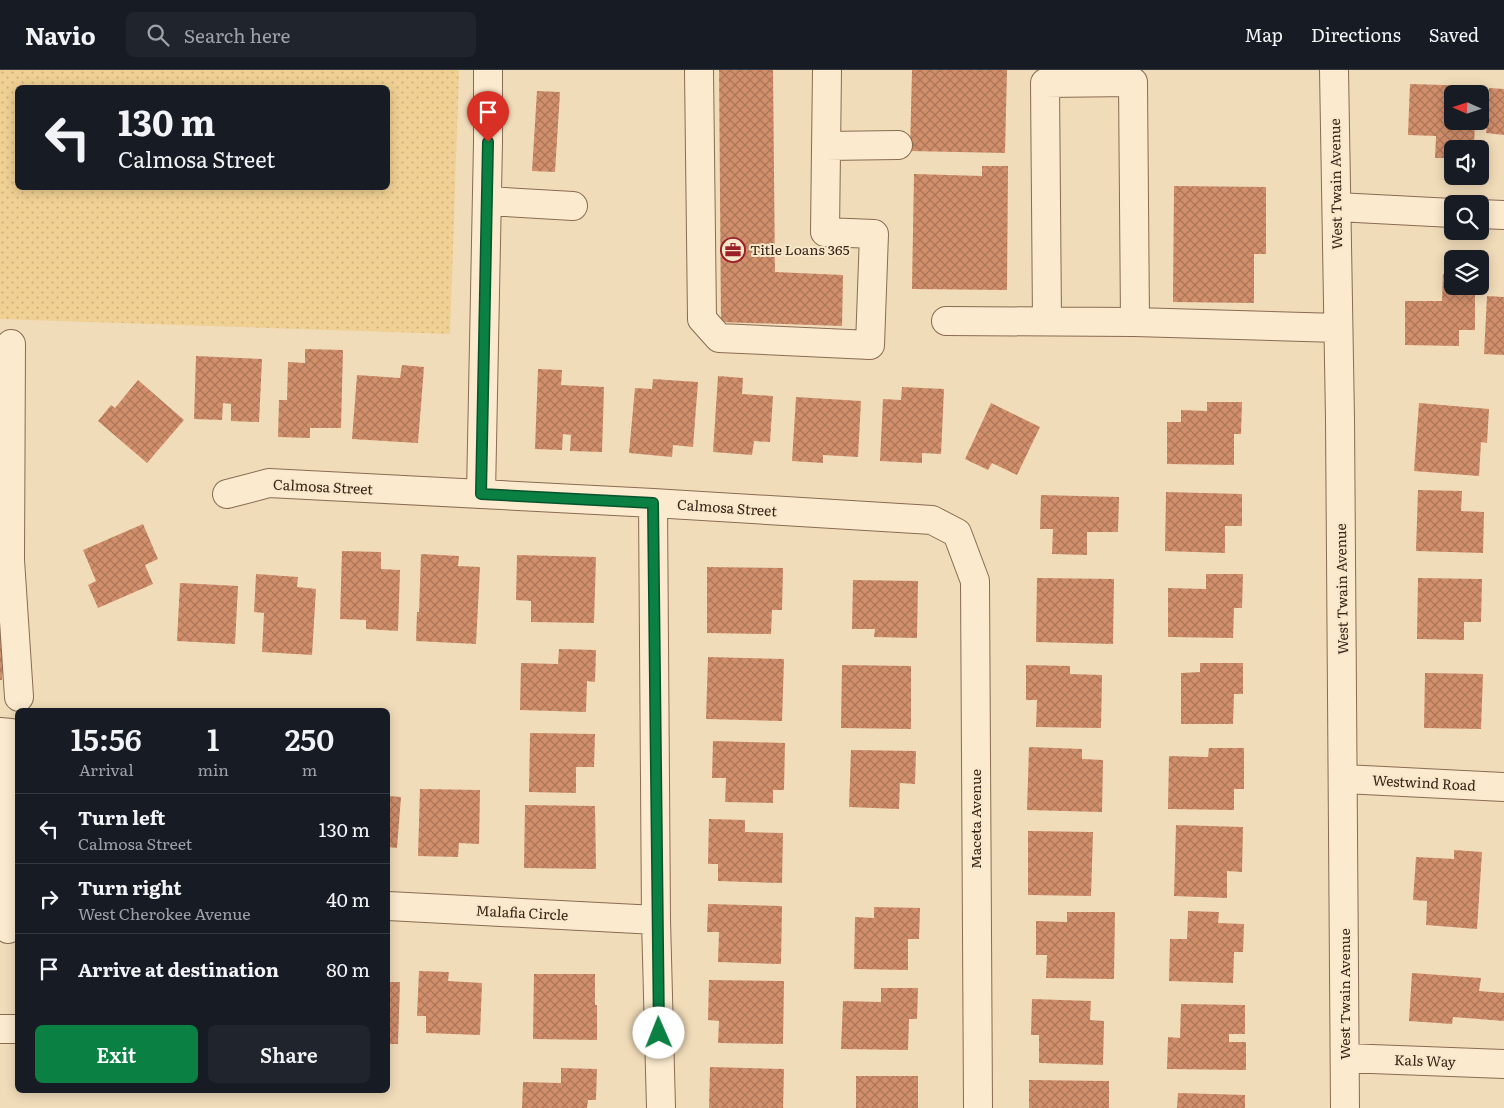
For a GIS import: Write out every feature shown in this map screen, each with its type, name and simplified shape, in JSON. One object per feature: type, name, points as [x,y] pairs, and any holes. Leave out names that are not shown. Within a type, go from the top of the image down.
[{"type":"street","points":[[481,494],[488,70]]},
{"type":"street","points":[[699,70],[702,319],[719,338],[870,345],[874,234],[825,232],[827,70]]},
{"type":"street","name":"West Twain Avenue","points":[[1334,70],[1344,779],[1345,1108]]},
{"type":"street","points":[[1047,321],[1045,83],[1088,76],[1133,82],[1135,322]]},
{"type":"street","points":[[826,146],[898,145]]},
{"type":"street","points":[[486,202],[573,206]]},
{"type":"street","points":[[1336,208],[1444,213]]},
{"type":"street","points":[[1489,214],[1504,215]]},
{"type":"street","points":[[946,321],[1135,322],[1338,328]]},
{"type":"street","points":[[11,344],[5,560],[19,698]]},
{"type":"street","name":"Calmosa Street","points":[[227,494],[269,483],[653,503],[932,520],[956,533]]},
{"type":"street","points":[[653,503],[656,920],[660,1108]]},
{"type":"street","name":"Maceta Avenue","points":[[956,533],[975,581],[978,1108]]},
{"type":"street","points":[[0,732],[11,732],[6,824],[8,929]]},
{"type":"street","name":"Westwind Road","points":[[1344,779],[1504,787]]},
{"type":"street","name":"Malafia Circle","points":[[390,906],[656,920]]},
{"type":"street","name":"Kals Way","points":[[1345,1058],[1504,1064]]},
{"type":"sand","points":[[0,70],[459,70],[450,334],[0,319]]},
{"type":"building","points":[[719,70],[773,70],[775,272],[843,275],[842,326],[721,322]]},
{"type":"building","points":[[912,70],[1007,70],[1005,153],[910,151]]},
{"type":"building","points":[[1410,84],[1444,85],[1444,130],[1475,130],[1474,140],[1444,140],[1444,158],[1435,158],[1436,136],[1408,135]]},
{"type":"building","points":[[1489,88],[1504,89],[1504,135],[1486,133],[1486,130],[1489,130]]},
{"type":"building","points":[[537,91],[560,92],[555,172],[532,171]]},
{"type":"building","points":[[982,166],[1008,166],[1007,290],[912,289],[914,174],[982,176]]},
{"type":"building","points":[[1174,186],[1266,187],[1266,254],[1254,254],[1254,303],[1173,302]]},
{"type":"building","points":[[1444,274],[1444,295],[1475,295],[1475,330],[1459,330],[1459,346],[1405,345],[1405,301],[1442,301]]},
{"type":"building","points":[[1487,296],[1504,297],[1504,355],[1484,354]]},
{"type":"building","points":[[305,349],[343,350],[341,428],[310,428],[310,438],[278,437],[279,400],[287,400],[288,362],[305,363]]},
{"type":"building","points":[[196,356],[262,359],[259,422],[231,421],[231,404],[223,403],[222,420],[194,419]]},
{"type":"building","points":[[402,365],[424,367],[418,443],[352,439],[357,375],[400,378]]},
{"type":"building","points":[[538,369],[562,370],[561,385],[604,387],[602,452],[570,451],[571,435],[563,434],[562,450],[535,449]]},
{"type":"building","points":[[718,376],[743,378],[742,394],[773,396],[770,442],[754,441],[752,455],[713,452]]},
{"type":"building","points":[[653,379],[698,382],[693,447],[673,445],[672,457],[629,453],[635,388],[652,389]]},
{"type":"building","points":[[138,380],[184,420],[147,463],[98,421],[111,405],[115,408]]},
{"type":"building","points":[[902,387],[944,389],[941,454],[922,453],[922,463],[880,461],[883,399],[901,400]]},
{"type":"building","points":[[796,397],[861,401],[858,457],[823,455],[823,463],[792,461]]},
{"type":"building","points":[[1207,402],[1242,402],[1241,434],[1234,434],[1234,465],[1167,464],[1167,422],[1181,422],[1181,410],[1207,411]]},
{"type":"building","points":[[991,403],[1040,427],[1017,475],[992,463],[988,470],[965,459]]},
{"type":"building","points":[[1419,403],[1489,409],[1487,443],[1481,442],[1479,476],[1414,471]]},
{"type":"building","points":[[1418,490],[1462,491],[1461,511],[1484,512],[1483,553],[1416,551]]},
{"type":"building","points":[[1166,492],[1242,494],[1242,526],[1225,526],[1225,553],[1165,551]]},
{"type":"building","points":[[1041,495],[1119,497],[1118,532],[1087,532],[1087,555],[1052,554],[1053,529],[1040,529]]},
{"type":"building","points":[[143,524],[158,559],[145,565],[153,584],[98,608],[88,585],[96,581],[83,550]]},
{"type":"building","points":[[342,551],[381,552],[381,569],[400,570],[398,631],[366,629],[366,620],[340,619]]},
{"type":"building","points":[[421,554],[459,556],[458,566],[480,567],[476,644],[416,641]]},
{"type":"building","points":[[517,555],[596,557],[594,623],[531,622],[531,601],[516,600]]},
{"type":"building","points":[[707,567],[783,568],[782,610],[772,610],[771,634],[707,633]]},
{"type":"building","points":[[256,574],[298,577],[297,587],[316,589],[312,655],[262,652],[264,613],[254,612]]},
{"type":"building","points":[[1206,574],[1243,574],[1242,608],[1234,608],[1233,638],[1168,637],[1168,588],[1206,589]]},
{"type":"building","points":[[1037,578],[1114,579],[1113,644],[1036,642]]},
{"type":"building","points":[[1418,578],[1482,579],[1481,622],[1464,622],[1464,640],[1417,639]]},
{"type":"building","points":[[853,580],[918,581],[917,638],[874,637],[875,629],[852,629]]},
{"type":"building","points":[[180,583],[238,586],[235,644],[177,641]]},
{"type":"building","points":[[0,615],[5,615],[2,680],[0,680]]},
{"type":"building","points":[[559,649],[596,650],[595,682],[587,681],[586,712],[520,710],[521,663],[558,664]]},
{"type":"building","points":[[708,657],[784,659],[782,721],[706,719]]},
{"type":"building","points":[[1200,663],[1243,663],[1243,694],[1234,694],[1233,724],[1181,724],[1181,673],[1200,672]]},
{"type":"building","points":[[842,665],[911,666],[911,729],[841,728]]},
{"type":"building","points":[[1026,665],[1070,666],[1070,674],[1102,675],[1101,728],[1036,727],[1037,700],[1026,700]]},
{"type":"building","points":[[1425,673],[1483,674],[1481,729],[1424,728]]},
{"type":"building","points":[[530,733],[595,734],[594,767],[576,767],[576,793],[529,792]]},
{"type":"building","points":[[713,741],[785,743],[784,790],[773,790],[773,803],[725,802],[726,778],[712,778]]},
{"type":"building","points":[[1029,747],[1082,749],[1082,759],[1103,760],[1102,812],[1027,810]]},
{"type":"building","points":[[1209,748],[1244,748],[1244,789],[1234,789],[1234,810],[1168,809],[1169,756],[1208,757]]},
{"type":"building","points":[[851,750],[916,751],[915,784],[900,783],[899,809],[849,807]]},
{"type":"building","points":[[420,789],[480,790],[479,844],[459,843],[458,857],[418,856]]},
{"type":"building","points":[[390,796],[401,797],[397,848],[390,847]]},
{"type":"building","points":[[525,805],[595,806],[596,869],[524,868]]},
{"type":"building","points":[[709,819],[745,820],[745,832],[783,833],[782,883],[718,881],[718,864],[708,864]]},
{"type":"building","points":[[1176,825],[1243,827],[1242,872],[1227,871],[1227,898],[1174,896]]},
{"type":"building","points":[[1028,831],[1093,832],[1091,896],[1028,895]]},
{"type":"building","points":[[1454,850],[1482,852],[1477,929],[1426,925],[1427,901],[1413,900],[1416,857],[1454,859]]},
{"type":"building","points":[[708,904],[782,906],[781,964],[718,962],[719,932],[707,932]]},
{"type":"building","points":[[874,907],[920,908],[919,939],[908,939],[908,970],[854,969],[855,917],[874,918]]},
{"type":"building","points":[[1188,911],[1219,912],[1218,923],[1244,924],[1243,952],[1234,952],[1233,983],[1169,981],[1170,939],[1187,939]]},
{"type":"building","points":[[1067,912],[1115,912],[1114,979],[1046,978],[1047,955],[1036,955],[1036,921],[1067,922]]},
{"type":"building","points":[[419,971],[449,972],[448,981],[482,983],[480,1035],[426,1033],[426,1016],[417,1016]]},
{"type":"building","points":[[1412,973],[1481,978],[1479,991],[1504,993],[1504,1021],[1453,1017],[1452,1024],[1409,1021]]},
{"type":"building","points":[[534,974],[595,974],[597,1040],[533,1039]]},
{"type":"building","points":[[709,980],[784,981],[783,1044],[718,1043],[719,1021],[708,1020]]},
{"type":"building","points":[[390,982],[400,982],[398,1044],[390,1044]]},
{"type":"building","points":[[881,988],[918,988],[917,1019],[909,1019],[908,1050],[841,1049],[843,1001],[881,1002]]},
{"type":"building","points":[[1032,999],[1091,1001],[1090,1020],[1104,1021],[1103,1065],[1039,1063],[1039,1035],[1031,1035]]},
{"type":"building","points":[[1181,1004],[1245,1005],[1245,1034],[1229,1034],[1229,1042],[1246,1042],[1246,1070],[1167,1069],[1168,1037],[1180,1038]]},
{"type":"building","points":[[710,1067],[784,1069],[783,1108],[709,1108]]},
{"type":"building","points":[[561,1068],[597,1069],[596,1100],[588,1100],[587,1108],[522,1108],[523,1082],[561,1083]]},
{"type":"building","points":[[856,1076],[918,1076],[918,1108],[856,1108]]},
{"type":"building","points":[[1029,1080],[1109,1081],[1109,1108],[1029,1108]]},
{"type":"building","points":[[1178,1093],[1245,1095],[1245,1108],[1177,1108]]},
{"type":"place","name":"Title Loans 365","points":[[733,250]]},
{"type":"route","points":[[488,142],[481,494],[653,503],[656,920],[659,1033]]}]
